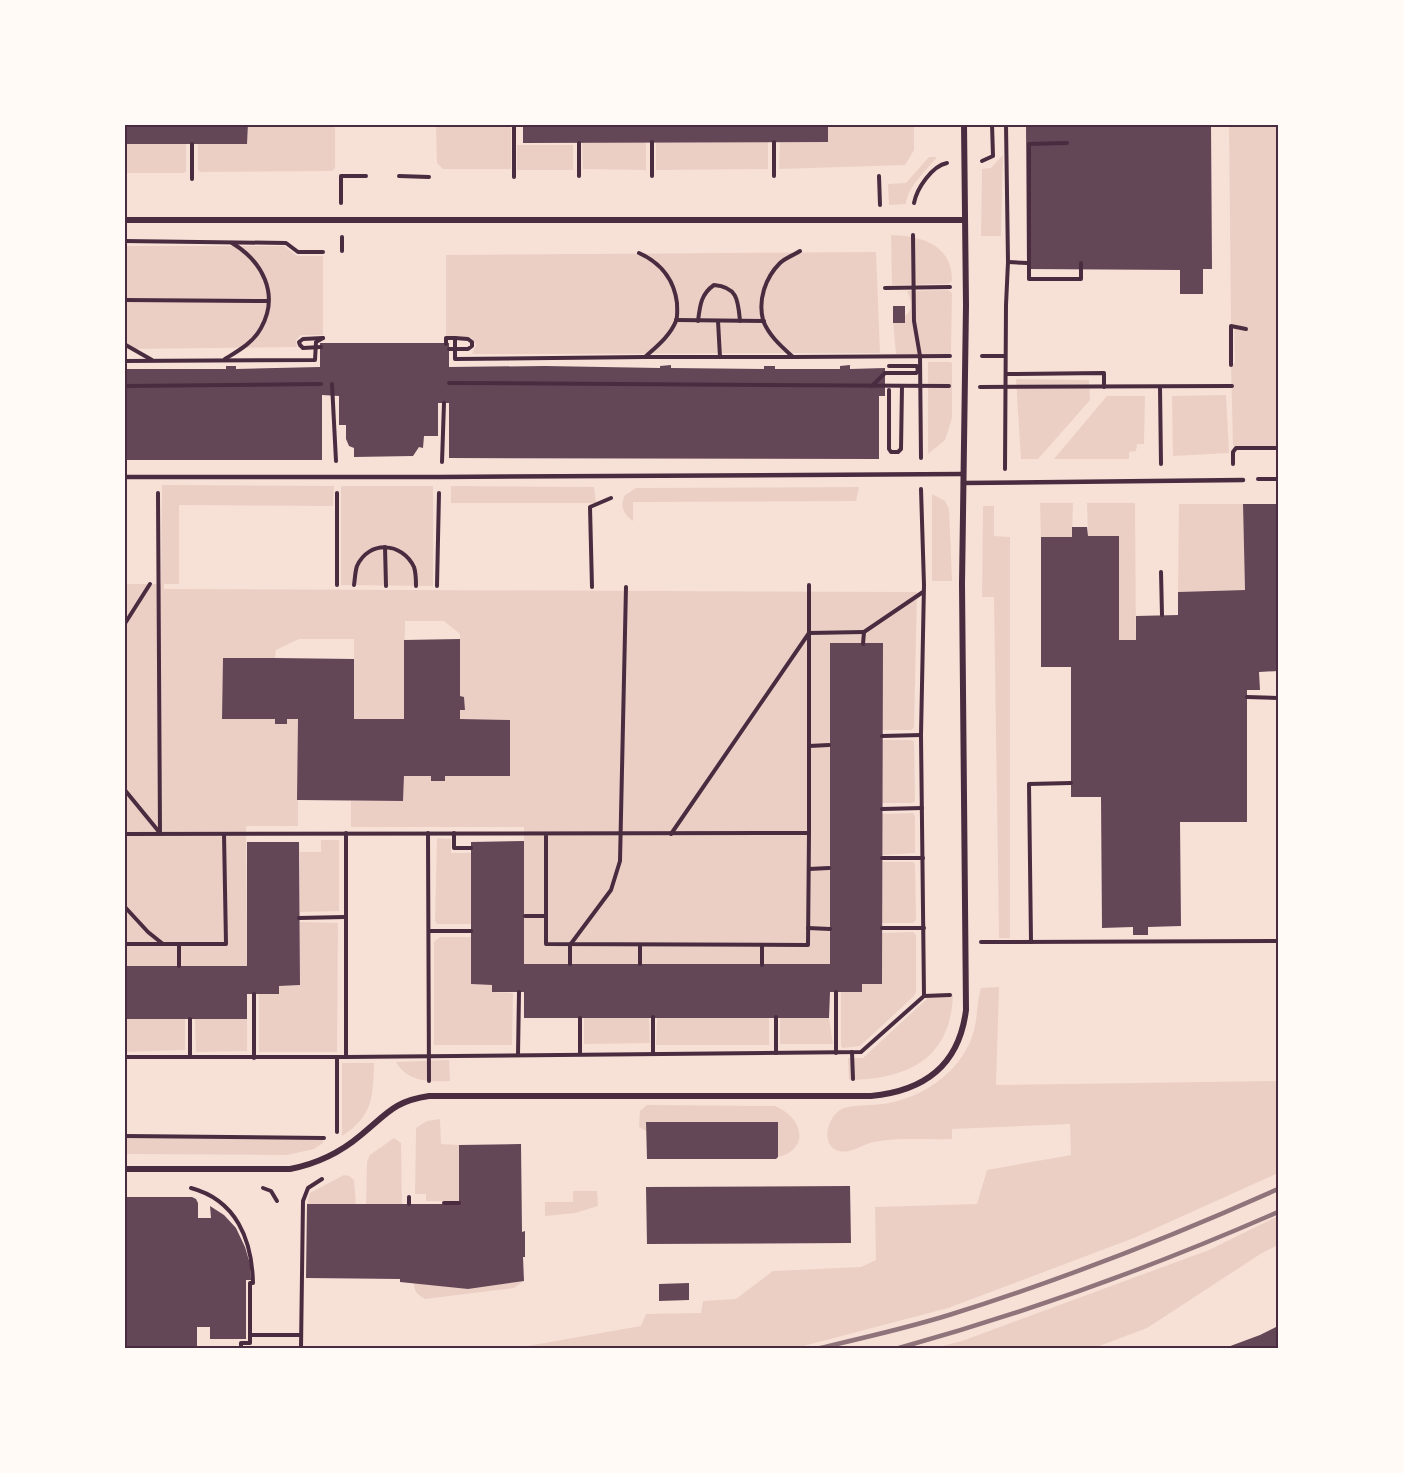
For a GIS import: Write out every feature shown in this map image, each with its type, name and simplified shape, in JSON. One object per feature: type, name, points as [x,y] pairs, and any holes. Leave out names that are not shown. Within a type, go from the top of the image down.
[{"type":"street","points":[[124,1169],[290,1169],[305,1166],[338,1151],[360,1136],[396,1105],[410,1099],[429,1096],[812,1097],[893,1094],[930,1077],[946,1063],[958,1044],[964,1027],[966,1010],[962,584],[966,287],[964,124]]},
{"type":"street","points":[[124,220],[965,220]]},
{"type":"lane","points":[[124,477],[963,474]]},
{"type":"lane","points":[[963,483],[1243,480]]},
{"type":"path","points":[[514,124],[514,177]]},
{"type":"path","points":[[1005,482],[1008,262],[1006,124]]},
{"type":"path","points":[[579,142],[579,176]]},
{"type":"path","points":[[652,142],[652,176]]},
{"type":"path","points":[[774,142],[774,176]]},
{"type":"path","points":[[1067,143],[1029,144],[1029,279],[1081,279],[1081,263]]},
{"type":"path","points":[[192,144],[192,179]]},
{"type":"path","points":[[341,200],[341,177],[366,176]]},
{"type":"path","points":[[399,176],[429,177]]},
{"type":"path","points":[[879,176],[880,205]]},
{"type":"path","points":[[342,237],[342,251]]},
{"type":"path","points":[[124,241],[286,243],[298,252],[323,252]]},
{"type":"path","points":[[124,246],[134,241]]},
{"type":"path","points":[[225,360],[248,345],[261,329],[266,317],[268,301],[266,281],[258,266],[246,252],[230,242]]},
{"type":"path","points":[[793,357],[776,340],[764,321],[761,304],[765,283],[780,262],[800,251]]},
{"type":"path","points":[[639,253],[652,259],[664,270],[674,287],[677,306],[676,320],[669,333],[645,357]]},
{"type":"path","points":[[1008,262],[1027,263]]},
{"type":"path","points":[[698,321],[701,300],[707,290],[714,285],[725,285],[738,300],[740,321]]},
{"type":"path","points":[[885,288],[966,287]]},
{"type":"path","points":[[124,300],[268,301]]},
{"type":"path","points":[[676,320],[764,321]]},
{"type":"path","points":[[718,321],[720,357]]},
{"type":"path","points":[[1232,365],[1231,326],[1245,329]]},
{"type":"path","points":[[124,360],[315,360],[316,351],[316,342],[323,338],[303,339],[299,342],[303,348],[312,347],[321,347]]},
{"type":"path","points":[[446,344],[446,338],[468,339],[472,342],[472,346],[468,349],[449,350]]},
{"type":"path","points":[[455,338],[455,358],[888,356]]},
{"type":"path","points":[[124,344],[153,360]]},
{"type":"path","points":[[872,386],[885,373],[916,373],[918,371],[916,366],[889,366]]},
{"type":"path","points":[[1005,374],[1104,373],[1104,387]]},
{"type":"path","points":[[449,383],[960,387]]},
{"type":"path","points":[[124,386],[321,384]]},
{"type":"path","points":[[332,384],[336,467]]},
{"type":"path","points":[[889,390],[889,449],[891,452],[898,452],[902,449],[902,386]]},
{"type":"path","points":[[972,387],[1232,386]]},
{"type":"path","points":[[1160,387],[1161,480]]},
{"type":"path","points":[[1233,480],[1233,452],[1236,448],[1278,448]]},
{"type":"path","points":[[158,477],[160,834]]},
{"type":"path","points":[[337,490],[337,585]]},
{"type":"path","points":[[592,587],[590,507],[611,498]]},
{"type":"path","points":[[385,547],[386,586]]},
{"type":"path","points":[[354,585],[356,568],[363,556],[369,550],[385,547],[399,550],[408,557],[415,569],[416,586]]},
{"type":"path","points":[[1161,572],[1162,615]]},
{"type":"path","points":[[124,624],[150,584]]},
{"type":"path","points":[[546,834],[546,945],[808,945],[809,585]]},
{"type":"path","points":[[124,1057],[254,1058],[861,1052],[924,996],[921,735],[924,585]]},
{"type":"path","points":[[570,964],[570,945],[611,890],[620,861],[626,587]]},
{"type":"path","points":[[809,633],[864,632],[923,592]]},
{"type":"path","points":[[863,644],[864,632]]},
{"type":"path","points":[[671,834],[809,633]]},
{"type":"path","points":[[1247,697],[1278,698]]},
{"type":"path","points":[[882,736],[921,735]]},
{"type":"path","points":[[809,746],[829,745]]},
{"type":"path","points":[[1031,942],[1029,784],[1071,783]]},
{"type":"path","points":[[124,789],[160,834]]},
{"type":"path","points":[[882,809],[922,808]]},
{"type":"path","points":[[346,833],[346,1057]]},
{"type":"path","points":[[428,833],[429,1055]]},
{"type":"path","points":[[454,833],[454,848],[471,848]]},
{"type":"path","points":[[124,834],[809,833]]},
{"type":"path","points":[[124,944],[226,944],[224,834]]},
{"type":"path","points":[[882,858],[923,858]]},
{"type":"path","points":[[809,868],[830,868]]},
{"type":"path","points":[[124,906],[148,932],[164,944]]},
{"type":"path","points":[[525,916],[546,916]]},
{"type":"path","points":[[300,918],[345,917]]},
{"type":"path","points":[[808,928],[830,929]]},
{"type":"path","points":[[882,928],[924,928]]},
{"type":"path","points":[[429,931],[471,931]]},
{"type":"path","points":[[965,942],[1278,940]]},
{"type":"path","points":[[179,944],[179,966]]},
{"type":"path","points":[[640,945],[640,964]]},
{"type":"path","points":[[762,945],[762,964]]},
{"type":"path","points":[[518,1055],[519,992]]},
{"type":"path","points":[[836,992],[836,1053]]},
{"type":"path","points":[[254,994],[254,1058]]},
{"type":"path","points":[[653,1017],[653,1054]]},
{"type":"path","points":[[776,1017],[776,1053]]},
{"type":"path","points":[[580,1018],[580,1054]]},
{"type":"path","points":[[190,1019],[190,1057]]},
{"type":"path","points":[[337,1138],[338,1057]]},
{"type":"path","points":[[124,1136],[326,1138]]},
{"type":"path","points":[[301,1348],[303,1201],[308,1188],[325,1178]]},
{"type":"path","points":[[180,1188],[212,1188]]},
{"type":"path","points":[[191,1188],[208,1192],[219,1200],[232,1214],[246,1238],[254,1282],[250,1283],[250,1343],[241,1343],[241,1348]]},
{"type":"path","points":[[254,1188],[271,1191],[277,1201]]},
{"type":"path","points":[[409,1197],[409,1204]]},
{"type":"path","points":[[444,1203],[459,1203]]},
{"type":"path","points":[[250,1335],[301,1335]]},
{"type":"path","points":[[256,1348],[277,1348]]},
{"type":"shaded area","points":[[248,125],[335,125],[335,168],[332,171],[200,172],[198,170],[198,144],[247,144]]},
{"type":"shaded area","points":[[436,125],[511,125],[511,169],[443,169],[437,163]]},
{"type":"shaded area","points":[[828,125],[914,125],[914,150],[905,165],[779,169],[780,142]]},
{"type":"shaded area","points":[[1229,125],[1278,125],[1278,448],[1236,448],[1233,445],[1231,365],[1235,363],[1234,327],[1231,326]]},
{"type":"shaded area","points":[[582,142],[646,142],[646,170],[583,169]]},
{"type":"shaded area","points":[[656,142],[768,142],[768,169],[656,170]]},
{"type":"shaded area","points":[[124,144],[186,144],[186,171],[184,173],[125,173]]},
{"type":"shaded area","points":[[517,145],[573,145],[573,170],[517,170]]},
{"type":"shaded area","points":[[1003,155],[1001,236],[981,236],[982,169],[991,168]]},
{"type":"shaded area","points":[[929,157],[937,157],[910,191],[906,204],[889,205],[888,184],[906,183]]},
{"type":"shaded area","points":[[891,235],[923,240],[941,250],[951,268],[952,281],[948,284],[892,285]]},
{"type":"shaded area","points":[[124,246],[284,246],[297,256],[323,256],[323,335],[301,335],[296,340],[297,347],[125,349]]},
{"type":"shaded area","points":[[876,252],[880,353],[472,354],[476,345],[472,338],[446,336],[446,255]]},
{"type":"shaded area","points":[[948,290],[952,293],[950,354],[896,354],[893,321],[904,317],[910,310],[911,302],[907,291]]},
{"type":"shaded area","points":[[928,362],[952,363],[952,418],[945,440],[928,454]]},
{"type":"shaded area","points":[[1016,379],[1089,380],[1090,400],[1038,459],[1021,459]]},
{"type":"shaded area","points":[[1226,395],[1229,453],[1173,456],[1172,396]]},
{"type":"shaded area","points":[[1107,396],[1145,396],[1144,444],[1137,444],[1136,451],[1129,452],[1129,459],[1054,459]]},
{"type":"shaded area","points":[[162,485],[334,486],[333,506],[179,505],[179,584],[164,584],[164,589],[917,592],[914,728],[911,730],[882,730],[830,644],[830,964],[524,964],[524,827],[351,827],[351,801],[403,801],[404,776],[510,776],[510,720],[460,719],[460,710],[465,710],[464,697],[460,696],[460,634],[444,621],[405,621],[404,719],[354,719],[354,639],[299,639],[276,650],[275,658],[223,658],[275,719],[276,724],[286,724],[287,719],[298,719],[298,826],[246,826],[247,966],[125,966],[125,584],[161,584]]},
{"type":"shaded area","points":[[341,486],[433,486],[433,586],[341,585]]},
{"type":"shaded area","points":[[451,486],[594,487],[596,503],[451,503]]},
{"type":"shaded area","points":[[859,487],[856,501],[633,502],[633,521],[625,513],[623,507],[625,495],[636,488]]},
{"type":"shaded area","points":[[932,494],[945,501],[949,509],[952,581],[932,581]]},
{"type":"shaded area","points":[[1040,503],[1073,503],[1072,537],[1041,537]]},
{"type":"shaded area","points":[[1087,503],[1135,503],[1136,640],[1119,640],[1119,536],[1088,536]]},
{"type":"shaded area","points":[[1179,504],[1243,504],[1245,590],[1178,592]]},
{"type":"shaded area","points":[[983,506],[994,506],[994,536],[1010,537],[1010,938],[999,938],[994,597],[982,597]]},
{"type":"shaded area","points":[[882,740],[914,741],[915,801],[912,803],[882,803]]},
{"type":"shaded area","points":[[913,813],[915,816],[915,853],[882,855],[882,814]]},
{"type":"shaded area","points":[[437,838],[451,839],[451,853],[471,853],[471,924],[437,924],[435,921]]},
{"type":"shaded area","points":[[321,840],[339,840],[339,911],[300,912],[300,852],[321,852]]},
{"type":"shaded area","points":[[882,862],[913,862],[915,864],[916,920],[913,923],[882,923]]},
{"type":"shaded area","points":[[300,922],[338,923],[337,1052],[259,1052],[259,994],[279,994],[279,986],[300,985]]},
{"type":"shaded area","points":[[913,932],[916,935],[916,992],[914,996],[860,1046],[843,1048],[841,1046],[841,992],[862,992],[862,984],[882,984],[882,933]]},
{"type":"shaded area","points":[[440,937],[471,937],[471,984],[492,985],[492,992],[513,993],[512,1045],[434,1045],[434,942]]},
{"type":"shaded area","points":[[999,987],[996,1085],[1278,1081],[1278,1173],[1134,1238],[948,1308],[796,1348],[516,1348],[641,1326],[646,1314],[701,1313],[703,1301],[736,1299],[773,1271],[861,1267],[876,1260],[875,1207],[977,1204],[987,1170],[1071,1155],[1070,1124],[952,1129],[952,1139],[883,1140],[844,1152],[829,1144],[829,1125],[840,1110],[902,1100],[928,1088],[950,1071],[959,1061],[972,1037],[981,988]]},
{"type":"shaded area","points":[[932,994],[953,994],[950,1017],[944,1035],[935,1050],[907,1070],[870,1079],[849,1080],[848,1058],[863,1058]]},
{"type":"shaded area","points":[[649,1017],[650,1043],[584,1044],[584,1018]]},
{"type":"shaded area","points":[[657,1017],[769,1017],[769,1045],[656,1045]]},
{"type":"shaded area","points":[[780,1017],[829,1018],[833,1044],[780,1044]]},
{"type":"shaded area","points":[[125,1019],[185,1019],[185,1050],[125,1052]]},
{"type":"shaded area","points":[[195,1019],[247,1019],[247,1051],[196,1052]]},
{"type":"shaded area","points":[[449,1060],[450,1081],[427,1081],[413,1077],[406,1074],[396,1062]]},
{"type":"shaded area","points":[[342,1063],[374,1063],[372,1096],[369,1105],[360,1121],[342,1136]]},
{"type":"shaded area","points":[[647,1105],[774,1106],[792,1117],[797,1124],[799,1140],[788,1153],[778,1157],[777,1122],[646,1122],[646,1131],[639,1127],[640,1111]]},
{"type":"shaded area","points":[[440,1119],[441,1144],[459,1145],[460,1201],[426,1201],[426,1194],[415,1194],[416,1128],[427,1121]]},
{"type":"shaded area","points":[[125,1137],[319,1139],[323,1140],[323,1143],[314,1149],[287,1155],[125,1154]]},
{"type":"shaded area","points":[[394,1138],[401,1143],[402,1204],[366,1205],[367,1162],[370,1155]]},
{"type":"shaded area","points":[[344,1175],[354,1180],[356,1205],[307,1204],[310,1193]]},
{"type":"shaded area","points":[[573,1191],[597,1191],[598,1206],[575,1213],[545,1216],[545,1202],[573,1202]]},
{"type":"shaded area","points":[[1278,1216],[1278,1245],[1262,1253],[1147,1328],[1094,1348],[935,1348],[962,1341],[1209,1250]]},
{"type":"shaded area","points":[[524,1281],[514,1288],[425,1299],[417,1293],[414,1283],[468,1289]]},
{"type":"building","points":[[124,124],[248,124],[247,144],[124,144]]},
{"type":"building","points":[[523,124],[828,124],[828,142],[523,143]]},
{"type":"building","points":[[1026,124],[1211,124],[1212,269],[1203,269],[1203,294],[1180,294],[1180,270],[1027,269]]},
{"type":"building","points":[[893,306],[905,306],[905,323],[893,323]]},
{"type":"building","points":[[320,343],[449,343],[449,367],[660,368],[660,366],[671,365],[671,368],[764,369],[764,366],[775,366],[775,369],[840,369],[840,366],[850,365],[850,369],[885,368],[885,396],[879,396],[879,459],[449,458],[449,403],[438,403],[438,436],[424,436],[423,448],[419,447],[413,456],[354,457],[354,448],[349,446],[346,439],[346,425],[339,425],[339,396],[322,395],[322,460],[124,460],[124,369],[226,369],[226,366],[236,366],[236,369],[320,367]]},
{"type":"building","points":[[1243,504],[1278,504],[1278,671],[1259,672],[1260,690],[1247,690],[1247,822],[1180,822],[1181,926],[1148,927],[1148,935],[1133,935],[1133,927],[1102,928],[1101,797],[1071,797],[1071,667],[1041,667],[1041,537],[1072,537],[1072,527],[1087,527],[1088,536],[1119,536],[1119,640],[1136,640],[1136,616],[1178,615],[1178,592],[1245,590]]},
{"type":"building","points":[[460,639],[460,696],[464,697],[465,710],[460,710],[460,719],[510,720],[510,776],[445,776],[445,781],[431,781],[431,776],[404,776],[403,801],[297,800],[298,719],[287,719],[287,724],[275,724],[275,719],[222,719],[223,658],[275,658],[354,659],[354,719],[404,719],[404,640]]},
{"type":"building","points":[[830,643],[883,643],[882,984],[862,984],[862,992],[830,992],[829,1018],[524,1018],[524,992],[492,992],[492,985],[471,984],[471,842],[524,841],[524,964],[830,964]]},
{"type":"building","points":[[247,842],[299,842],[300,985],[279,986],[279,994],[247,994],[247,1019],[124,1019],[124,966],[247,966]]},
{"type":"building","points":[[646,1122],[778,1122],[778,1157],[776,1159],[647,1159]]},
{"type":"building","points":[[521,1144],[522,1232],[525,1231],[524,1281],[468,1289],[400,1282],[400,1279],[306,1278],[307,1204],[459,1204],[459,1145]]},
{"type":"building","points":[[850,1186],[851,1243],[647,1244],[646,1187]]},
{"type":"building","points":[[124,1197],[192,1197],[198,1203],[198,1218],[211,1218],[210,1206],[224,1215],[236,1228],[250,1264],[251,1280],[246,1280],[246,1339],[210,1339],[210,1327],[197,1327],[197,1348],[124,1348]]},
{"type":"building","points":[[689,1283],[689,1300],[659,1301],[659,1284]]},
{"type":"building","points":[[1278,1326],[1278,1348],[1225,1348],[1260,1335]]},
{"type":"railway","points":[[820,1348],[885,1333],[991,1302],[1156,1241],[1278,1189]]},
{"type":"railway","points":[[899,1348],[1091,1287],[1278,1212]]}]
